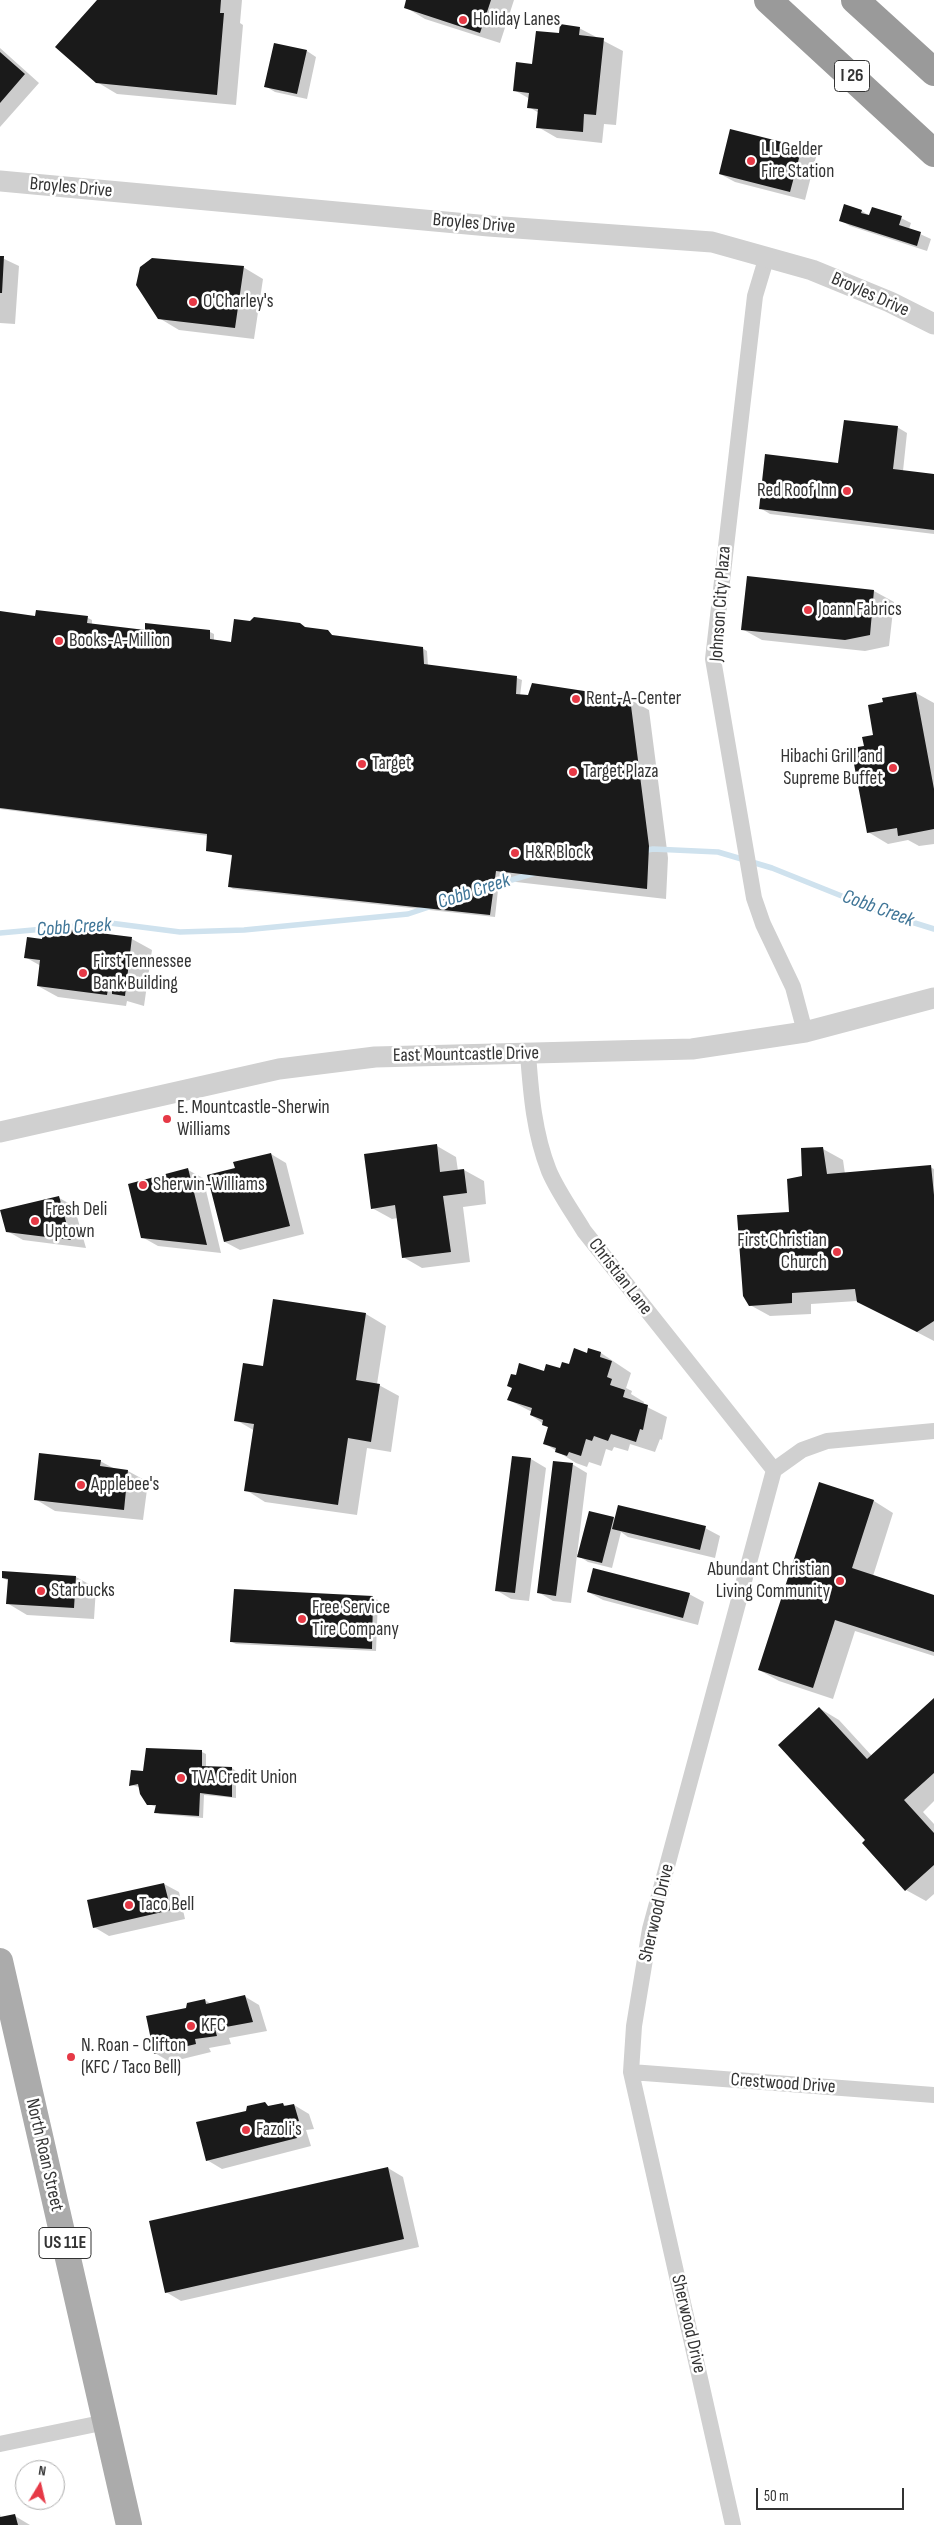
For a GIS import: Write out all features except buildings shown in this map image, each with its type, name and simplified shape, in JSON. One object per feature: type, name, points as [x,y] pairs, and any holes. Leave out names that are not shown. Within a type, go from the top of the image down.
[{"type":"highway","name":"I 26","points":[[768,0],[934,153]]},
{"type":"highway","points":[[855,0],[934,72]]},
{"type":"main road","name":"North Roan Street","points":[[0,1961],[7,2025],[106,2422],[129,2525]]},
{"type":"street","name":"Broyles Drive","points":[[0,181],[488,226],[712,242],[812,270],[852,286],[934,324]]},
{"type":"street","name":"Johnson City Plaza","points":[[767,256],[754,296],[713,658],[754,898],[763,924],[793,987],[805,1032]]},
{"type":"street","name":"East Mountcastle Drive","points":[[0,1132],[279,1069],[375,1058],[692,1049],[805,1032],[934,998]]},
{"type":"street","name":"Christian Lane","points":[[528,1054],[533,1110],[539,1140],[550,1171],[563,1197],[584,1231],[774,1470]]},
{"type":"street","points":[[774,1470],[802,1450],[827,1442],[934,1431]]},
{"type":"street","name":"Sherwood Drive","points":[[733,2525],[631,2072],[634,2026],[650,1929],[774,1470]]},
{"type":"street","name":"Crestwood Drive","points":[[631,2072],[934,2095]]},
{"type":"street","points":[[0,2444],[106,2422]]},
{"type":"waterway","name":"Cobb Creek","points":[[642,851],[653,849],[718,852],[772,868],[889,915],[934,929]]},
{"type":"waterway","name":"Cobb Creek","points":[[488,887],[535,873]]},
{"type":"waterway","name":"Cobb Creek","points":[[0,933],[110,923],[180,932],[244,930],[408,914],[432,906]]},
{"type":"place","name":"Holiday Lanes","points":[[463,20]]},
{"type":"place","name":"L L Gelder Fire Station","points":[[751,161]]},
{"type":"place","name":"O'Charley's","points":[[193,302]]},
{"type":"place","name":"Red Roof Inn","points":[[847,491]]},
{"type":"place","name":"Joann Fabrics","points":[[808,610]]},
{"type":"place","name":"Books-A-Million","points":[[59,641]]},
{"type":"place","name":"Rent-A-Center","points":[[576,699]]},
{"type":"place","name":"Target","points":[[362,764]]},
{"type":"place","name":"Hibachi Grill and Supreme Buffet","points":[[893,768]]},
{"type":"place","name":"Target Plaza","points":[[573,772]]},
{"type":"place","name":"H&R Block","points":[[515,853]]},
{"type":"place","name":"First Tennessee Bank Building","points":[[83,973]]},
{"type":"place","name":"E. Mountcastle-Sherwin Williams","points":[[167,1119]]},
{"type":"place","name":"Sherwin-Williams","points":[[143,1185]]},
{"type":"place","name":"Fresh Deli Uptown","points":[[35,1221]]},
{"type":"place","name":"First Christian Church","points":[[837,1252]]},
{"type":"place","name":"Applebee's","points":[[81,1485]]},
{"type":"place","name":"Abundant Christian Living Community","points":[[840,1581]]},
{"type":"place","name":"Starbucks","points":[[41,1591]]},
{"type":"place","name":"Free Service Tire Company","points":[[302,1619]]},
{"type":"place","name":"TVA Credit Union","points":[[181,1778]]},
{"type":"place","name":"Taco Bell","points":[[129,1905]]},
{"type":"place","name":"KFC","points":[[191,2026]]},
{"type":"place","name":"N. Roan - Clifton (KFC / Taco Bell)","points":[[71,2057]]},
{"type":"place","name":"Fazoli's","points":[[246,2130]]}]
